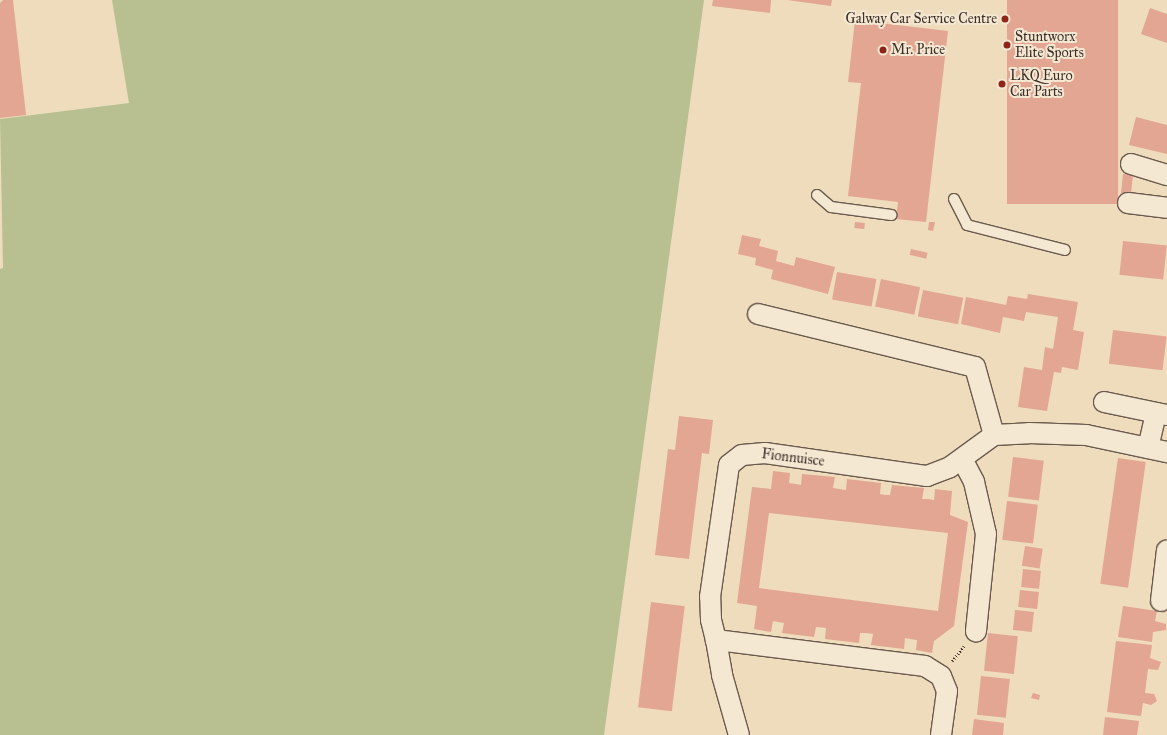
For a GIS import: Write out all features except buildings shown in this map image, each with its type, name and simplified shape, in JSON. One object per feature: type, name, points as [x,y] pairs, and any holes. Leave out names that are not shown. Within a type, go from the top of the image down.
[{"type":"street","points":[[1130,164],[1167,175]]},
{"type":"street","points":[[1128,203],[1167,208]]},
{"type":"street","points":[[758,314],[975,367],[994,435],[1029,433],[1086,435],[1158,450],[1161,414],[1104,402]]},
{"type":"street","name":"Fionnuisce","points":[[739,735],[722,676],[711,620],[710,597],[729,465],[742,455],[765,453],[927,476],[962,459],[994,435]]},
{"type":"street","points":[[962,459],[974,482],[986,534],[976,631]]},
{"type":"street","points":[[1161,601],[1167,550]]},
{"type":"street","points":[[716,640],[925,666],[941,676],[947,691],[941,735]]},
{"type":"lane","points":[[817,195],[830,207],[891,215]]},
{"type":"lane","points":[[954,199],[967,225],[1064,250]]},
{"type":"path","points":[[941,676],[976,631]]},
{"type":"green space","points":[[112,0],[704,0],[604,735],[0,735],[0,269],[3,268],[0,119],[129,103]]},
{"type":"place","name":"Galway Car Service Centre","points":[[1005,19]]},
{"type":"place","name":"Stuntworx Elite Sports","points":[[1007,45]]},
{"type":"place","name":"Mr. Price","points":[[883,50]]},
{"type":"place","name":"LKQ Euro Car Parts","points":[[1002,84]]}]
